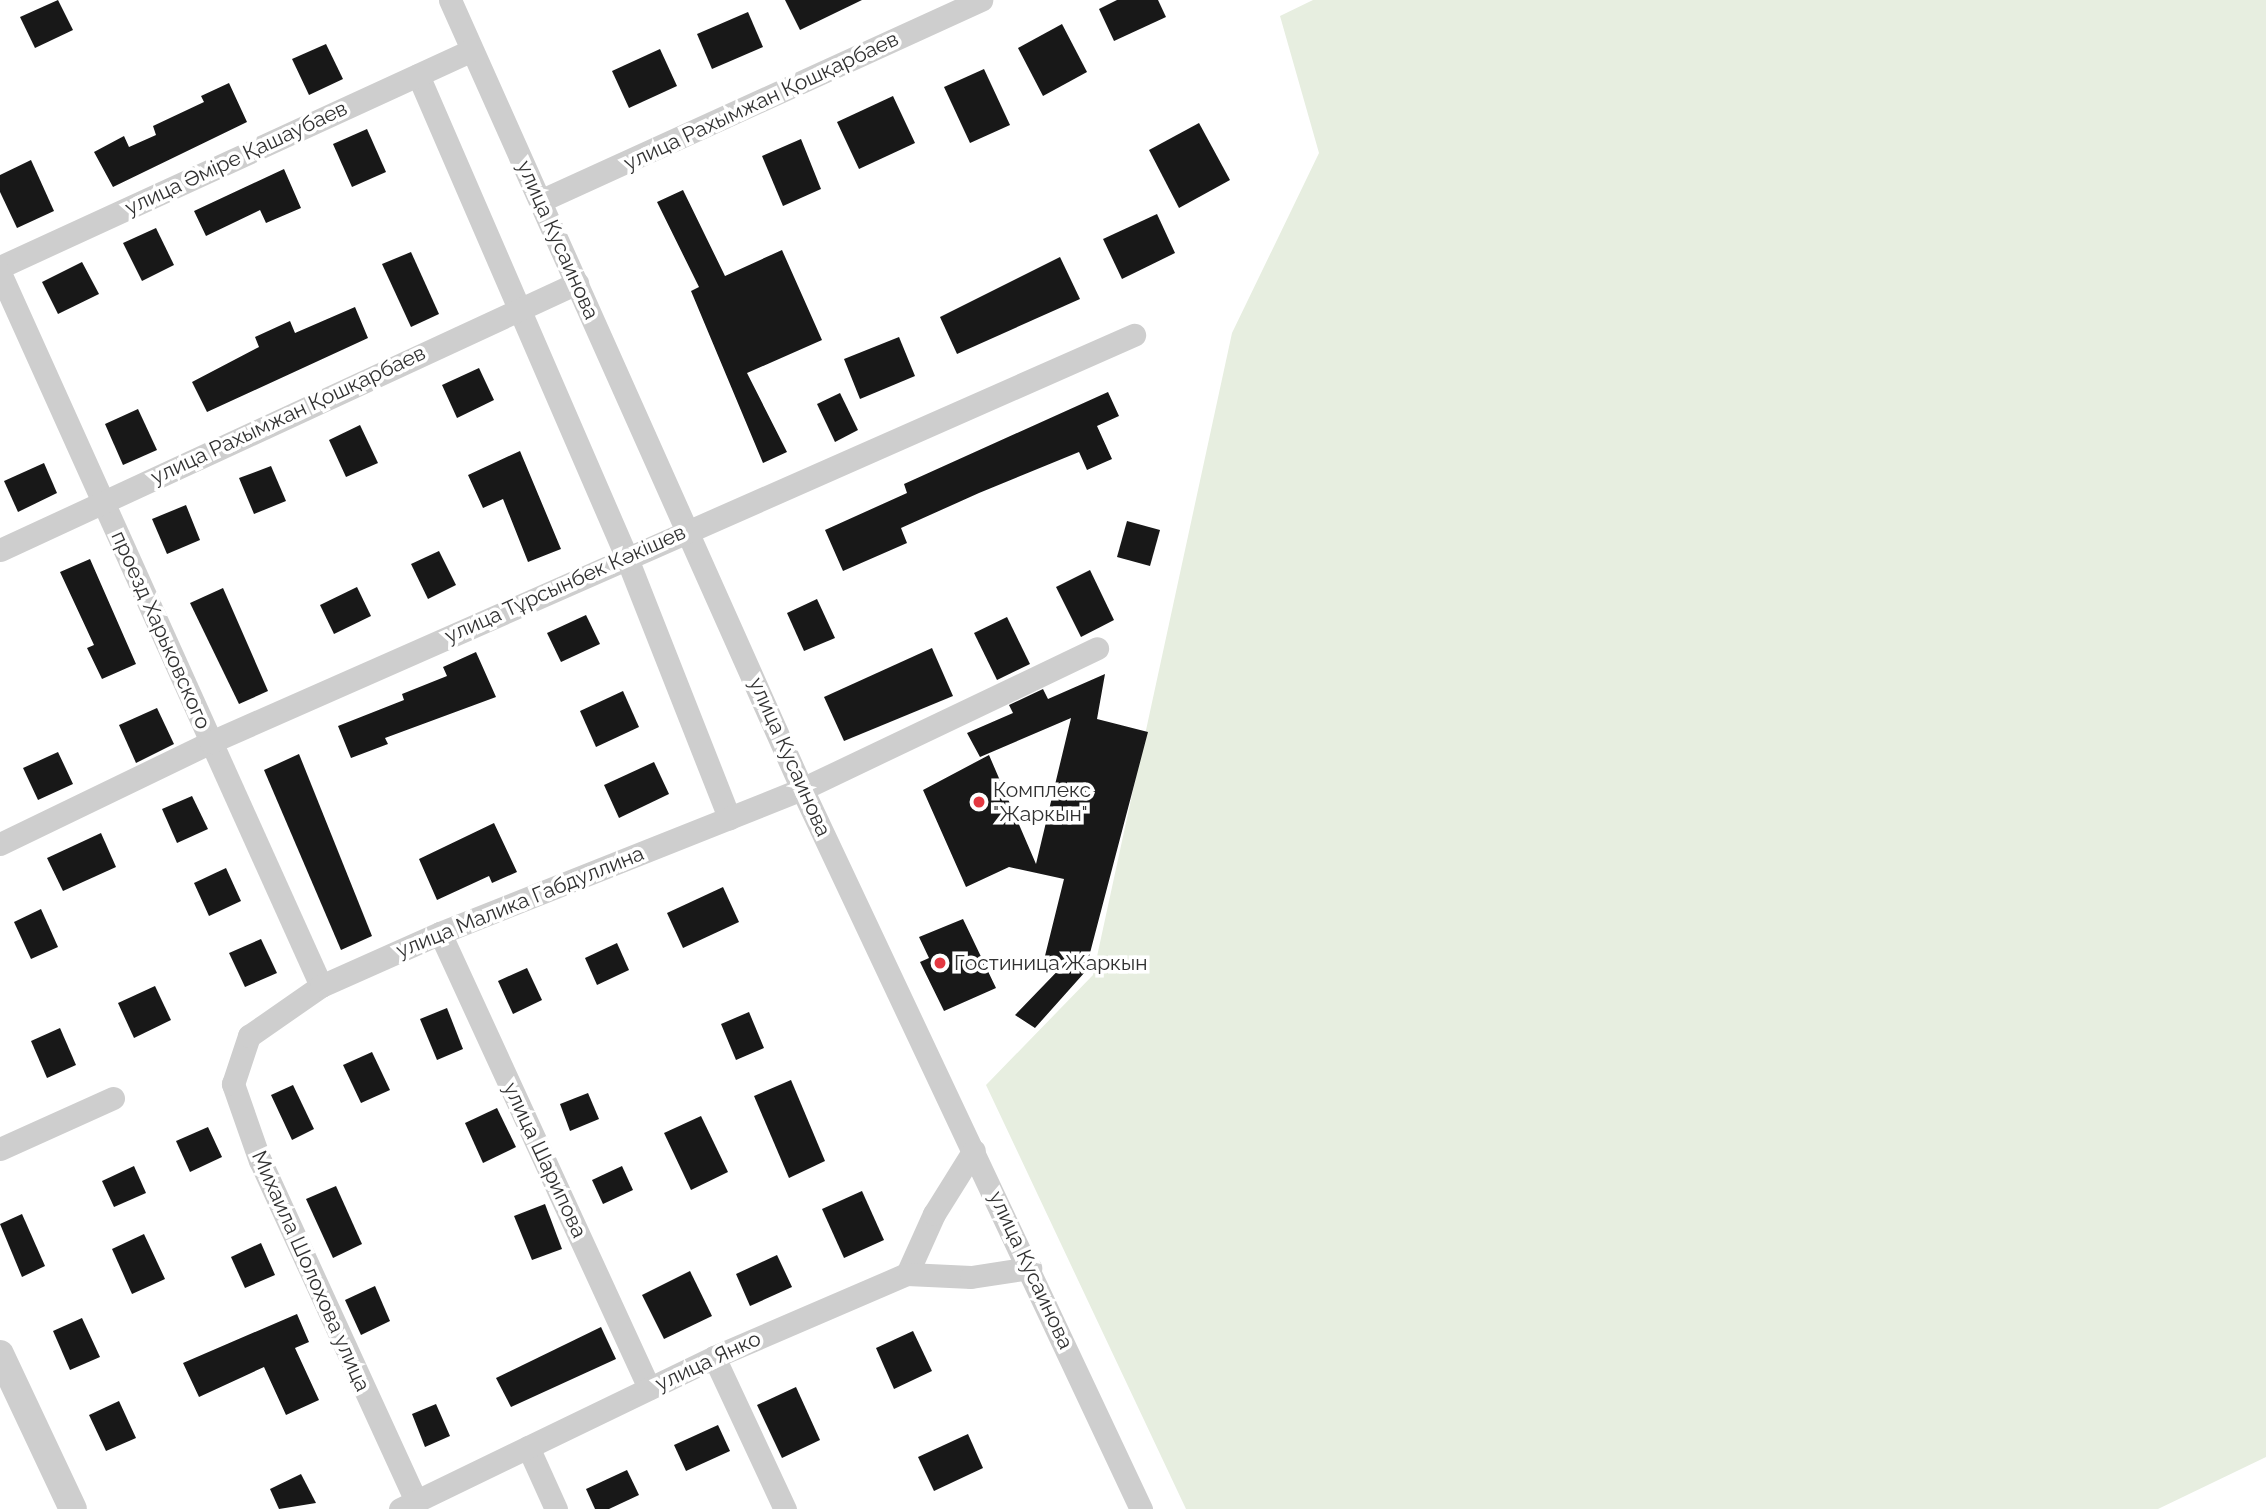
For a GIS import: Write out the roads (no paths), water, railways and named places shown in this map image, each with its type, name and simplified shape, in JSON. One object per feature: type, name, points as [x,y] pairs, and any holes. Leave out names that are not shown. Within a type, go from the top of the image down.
[{"type":"street","name":"улица Кусаинова","points":[[450,0],[802,789],[1030,1268],[1141,1509]]},
{"type":"street","name":"улица Рахымжан Қошқарбаев","points":[[540,201],[981,0]]},
{"type":"street","name":"улица Әміре Қашаубаев","points":[[0,267],[472,50]]},
{"type":"street","points":[[418,75],[517,311],[626,556],[729,818]]},
{"type":"street","name":"проезд Харьковского","points":[[0,273],[321,986]]},
{"type":"street","name":"улица Рахымжан Қошқарбаев","points":[[0,550],[102,500],[578,283]]},
{"type":"street","name":"улица Тұрсынбек Кәкішев","points":[[0,845],[211,742],[687,529],[1134,335]]},
{"type":"street","name":"улица Малика Габдуллина","points":[[249,1036],[321,986],[440,933],[802,789],[1097,648]]},
{"type":"street","name":"улица Шарипова","points":[[440,933],[649,1388]]},
{"type":"street","name":"Михаила Шолохова улица","points":[[249,1036],[233,1084],[260,1161],[408,1505]]},
{"type":"street","points":[[0,1149],[113,1098]]},
{"type":"street","points":[[907,1274],[934,1214],[974,1150]]},
{"type":"street","name":"улица Янко","points":[[408,1505],[714,1357],[907,1274],[971,1277],[1030,1268]]},
{"type":"street","points":[[0,1354],[73,1509]]},
{"type":"street","points":[[714,1357],[785,1509]]},
{"type":"street","points":[[528,1447],[556,1509]]},
{"type":"place","name":"Комплекс \"Жаркын\"","points":[[979,802]]},
{"type":"place","name":"Гостиница Жаркын","points":[[940,963]]}]
